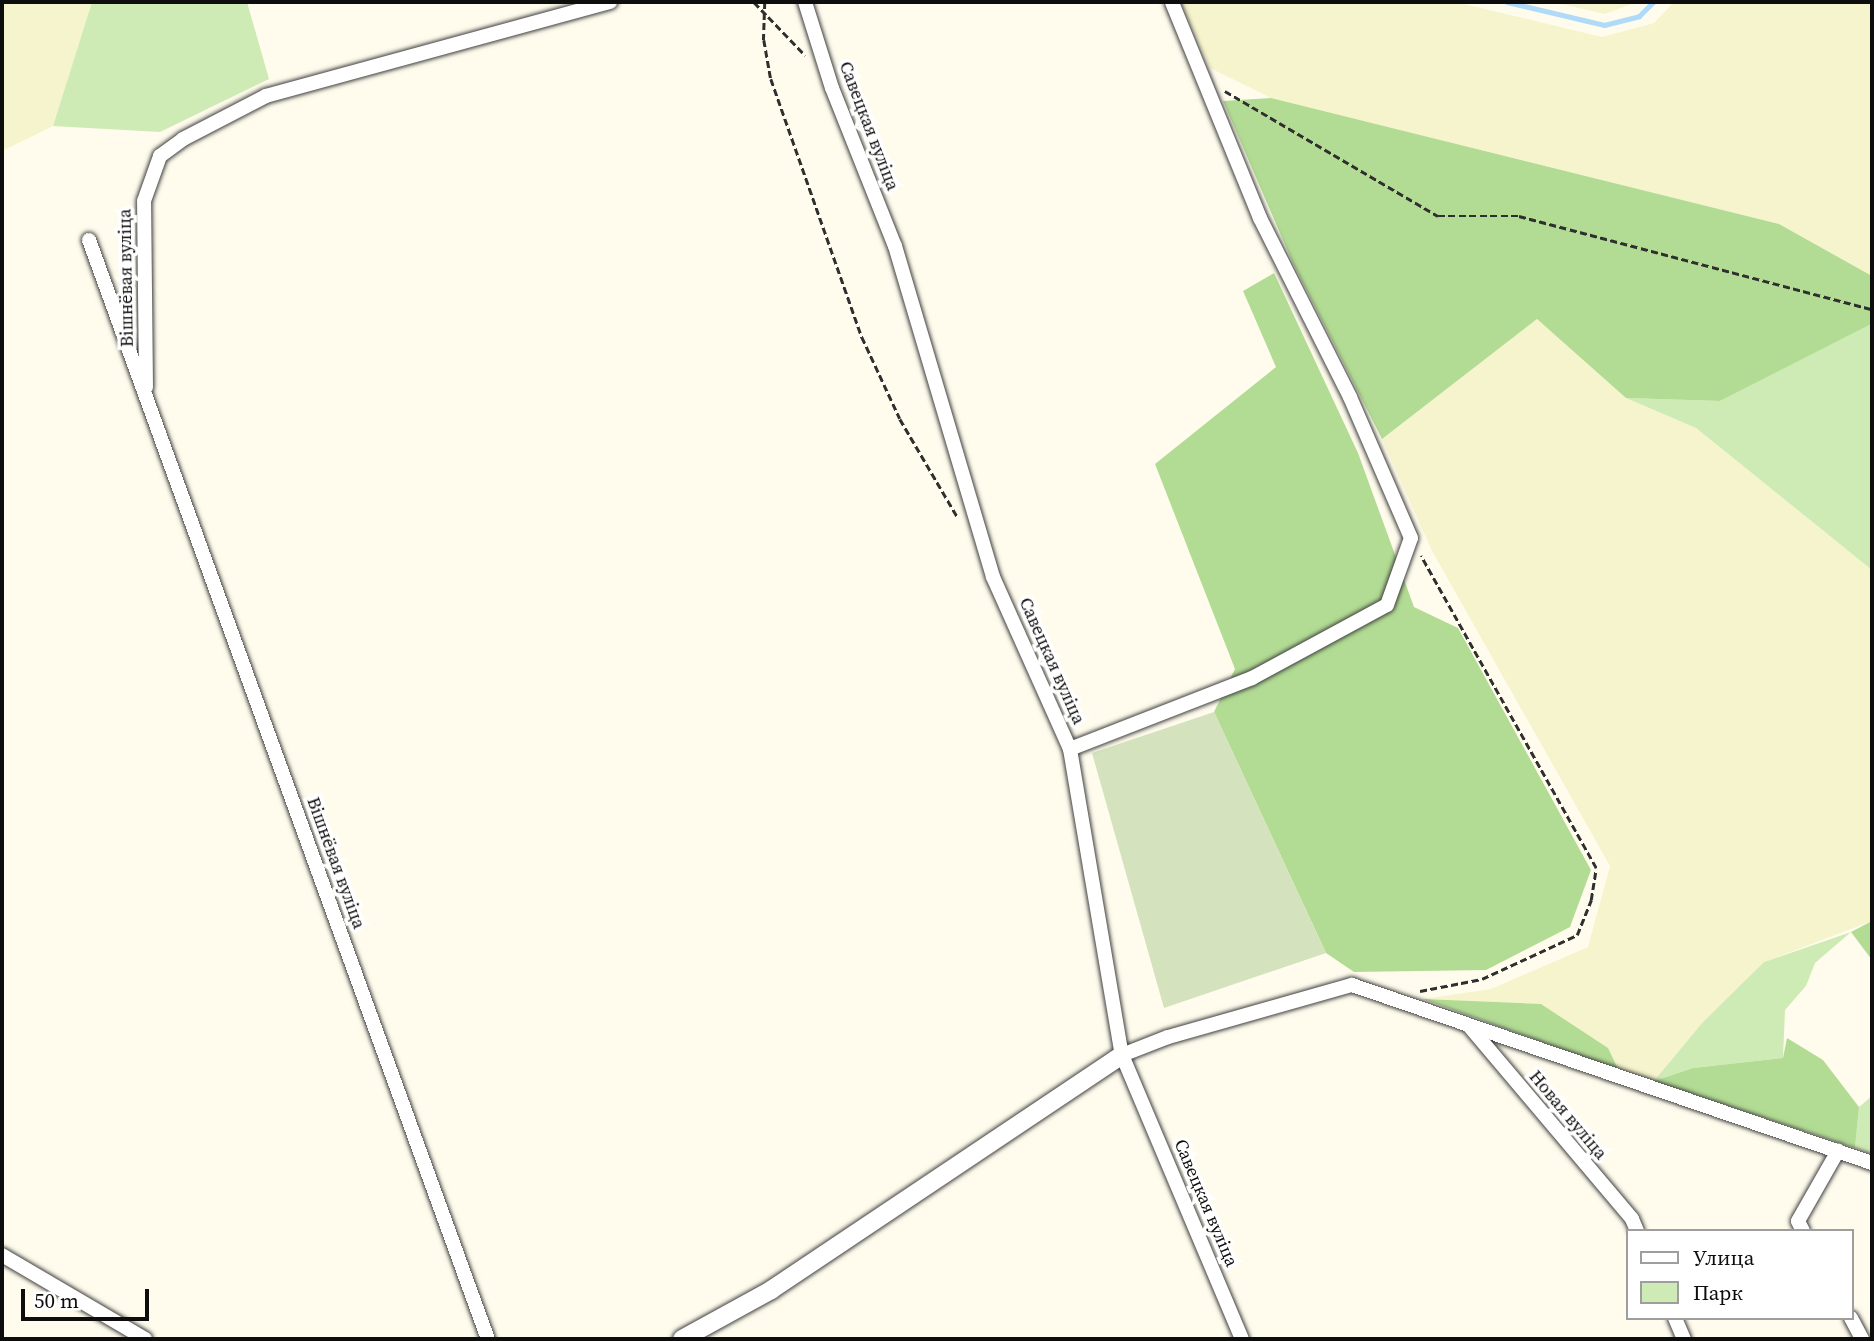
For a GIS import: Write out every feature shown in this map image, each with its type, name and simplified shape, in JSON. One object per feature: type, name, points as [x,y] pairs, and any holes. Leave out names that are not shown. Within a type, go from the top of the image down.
[{"type":"street","name":"Вішнёвая вуліца","points":[[146,399],[144,201],[160,156],[183,139],[266,96],[610,2]]},
{"type":"street","name":"Савецкая вуліца","points":[[805,2],[832,88],[895,246],[993,577],[1070,749],[1122,1055],[1242,1339]]},
{"type":"street","points":[[1070,749],[1252,678],[1387,605],[1411,538],[1350,397],[1280,258],[1172,2]]},
{"type":"street","name":"Вішнёвая вуліца","points":[[89,240],[488,1339]]},
{"type":"street","points":[[682,1339],[771,1290],[1122,1055],[1168,1037],[1352,985],[1872,1163]]},
{"type":"street","name":"Новая вуліца","points":[[1468,1025],[1632,1219],[1636,1229]]},
{"type":"street","points":[[1802,1229],[1798,1221],[1838,1151]]},
{"type":"street","points":[[2,1255],[145,1339]]},
{"type":"street","points":[[1676,1320],[1684,1339]]},
{"type":"street","points":[[1852,1320],[1862,1339]]},
{"type":"path","points":[[754,2],[806,57]]},
{"type":"path","points":[[765,2],[771,79],[862,337],[900,419],[960,522]]},
{"type":"path","points":[[1203,77],[1438,216],[1519,216],[1872,309]]},
{"type":"path","points":[[1388,997],[1482,979],[1577,935],[1591,900],[1596,868],[1411,538]]},
{"type":"shaded area","points":[[2,2],[92,2],[53,126],[2,151]]},
{"type":"shaded area","points":[[1181,2],[1456,2],[1602,37],[1654,23],[1674,2],[1872,2],[1872,276],[1779,224],[1271,98],[1210,68]]},
{"type":"shaded area","points":[[1553,2],[1637,2],[1605,14]]},
{"type":"shaded area","points":[[1537,319],[1626,398],[1696,428],[1872,570],[1872,921],[1764,962],[1702,1023],[1654,1081],[1618,1069],[1541,1004],[1423,999],[1491,989],[1588,947],[1610,866],[1432,551],[1382,439]]},
{"type":"green space","points":[[92,2],[247,2],[269,79],[160,132],[53,126]]},
{"type":"green space","points":[[1271,98],[1779,224],[1872,276],[1871,324],[1720,401],[1626,398],[1537,319],[1382,439],[1293,263],[1223,101]]},
{"type":"green space","points":[[1274,273],[1358,453],[1414,607],[1458,628],[1591,870],[1570,927],[1486,970],[1354,972],[1326,953],[1214,712],[1235,669],[1155,464],[1276,367],[1243,291]]},
{"type":"green space","points":[[1872,315],[1872,570],[1696,428],[1626,398],[1720,401],[1870,324]]},
{"type":"green space","points":[[1214,712],[1326,953],[1164,1008],[1092,753]]},
{"type":"green space","points":[[1872,921],[1872,960],[1851,932]]},
{"type":"green space","points":[[1851,932],[1815,963],[1806,986],[1785,1010],[1783,1058],[1693,1068],[1654,1081],[1702,1023],[1764,962]]},
{"type":"green space","points":[[1423,999],[1541,1004],[1608,1048],[1618,1069]]},
{"type":"green space","points":[[1787,1038],[1823,1060],[1859,1107],[1855,1148],[1654,1081],[1693,1068],[1783,1058]]},
{"type":"green space","points":[[1872,1096],[1872,1154],[1855,1148],[1859,1107]]},
{"type":"waterway","points":[[1507,2],[1604,25],[1639,16],[1653,2]]}]
